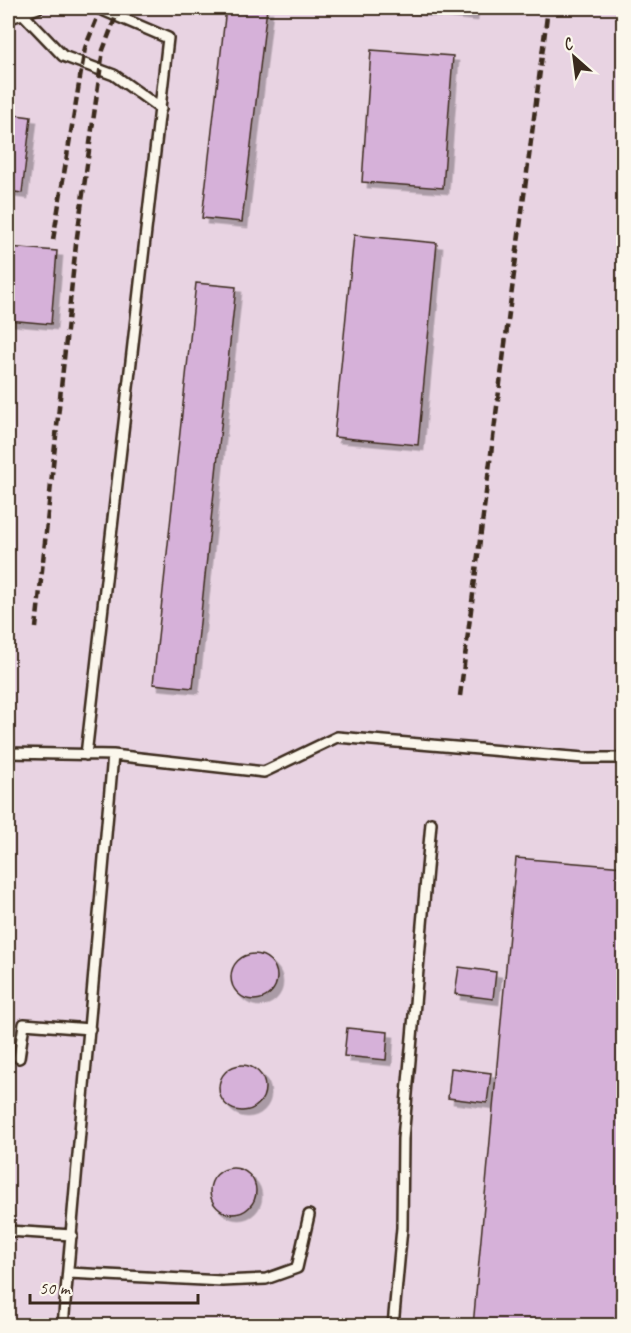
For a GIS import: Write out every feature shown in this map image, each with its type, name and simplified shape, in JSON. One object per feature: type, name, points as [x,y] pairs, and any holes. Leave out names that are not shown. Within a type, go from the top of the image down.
[{"type":"lane","points":[[8,19],[19,10],[38,8]]},
{"type":"lane","points":[[86,755],[168,38],[98,8]]},
{"type":"lane","points":[[19,10],[63,56],[114,75],[161,109]]},
{"type":"lane","points":[[8,753],[114,755],[264,771],[337,737],[584,758],[624,758]]},
{"type":"lane","points":[[63,1326],[114,755]]},
{"type":"lane","points":[[393,1326],[402,1228],[403,1139],[431,823]]},
{"type":"lane","points":[[19,1058],[24,1024],[90,1029]]},
{"type":"lane","points":[[69,1273],[222,1281],[266,1280],[297,1268],[309,1215]]},
{"type":"lane","points":[[8,1231],[72,1235]]},
{"type":"shaded area","points":[[8,8],[623,8],[623,1325],[8,1325]]},
{"type":"building","points":[[226,8],[267,8],[242,222],[202,218]]},
{"type":"building","points":[[401,8],[473,8],[472,15]]},
{"type":"building","points":[[371,50],[453,56],[443,188],[362,182]]},
{"type":"building","points":[[8,114],[31,117],[22,193],[8,191]]},
{"type":"building","points":[[354,235],[437,243],[418,445],[334,437]]},
{"type":"building","points":[[8,247],[57,251],[51,324],[8,320]]},
{"type":"building","points":[[196,283],[236,287],[193,688],[153,684]]},
{"type":"building","points":[[516,858],[624,867],[624,1326],[473,1326]]},
{"type":"building","points":[[254,954],[263,955],[271,960],[276,968],[276,986],[271,994],[263,999],[254,1000],[245,999],[237,994],[232,986],[231,977],[232,968],[237,960],[245,955]]},
{"type":"building","points":[[459,967],[496,972],[493,999],[455,994]]},
{"type":"building","points":[[347,1028],[388,1032],[386,1060],[344,1056]]},
{"type":"building","points":[[242,1065],[251,1066],[259,1071],[264,1079],[264,1097],[259,1105],[251,1110],[242,1111],[233,1110],[225,1105],[220,1097],[219,1088],[220,1079],[225,1071],[233,1066]]},
{"type":"building","points":[[451,1068],[491,1073],[487,1103],[448,1098]]},
{"type":"building","points":[[238,1168],[250,1174],[255,1182],[255,1200],[250,1208],[242,1213],[228,1214],[216,1208],[211,1200],[210,1186],[216,1174],[224,1169]]},
{"type":"railway","points":[[53,240],[85,48],[101,8]]},
{"type":"railway","points":[[36,628],[76,244],[103,50],[119,8]]},
{"type":"railway","points":[[460,696],[548,8]]}]
